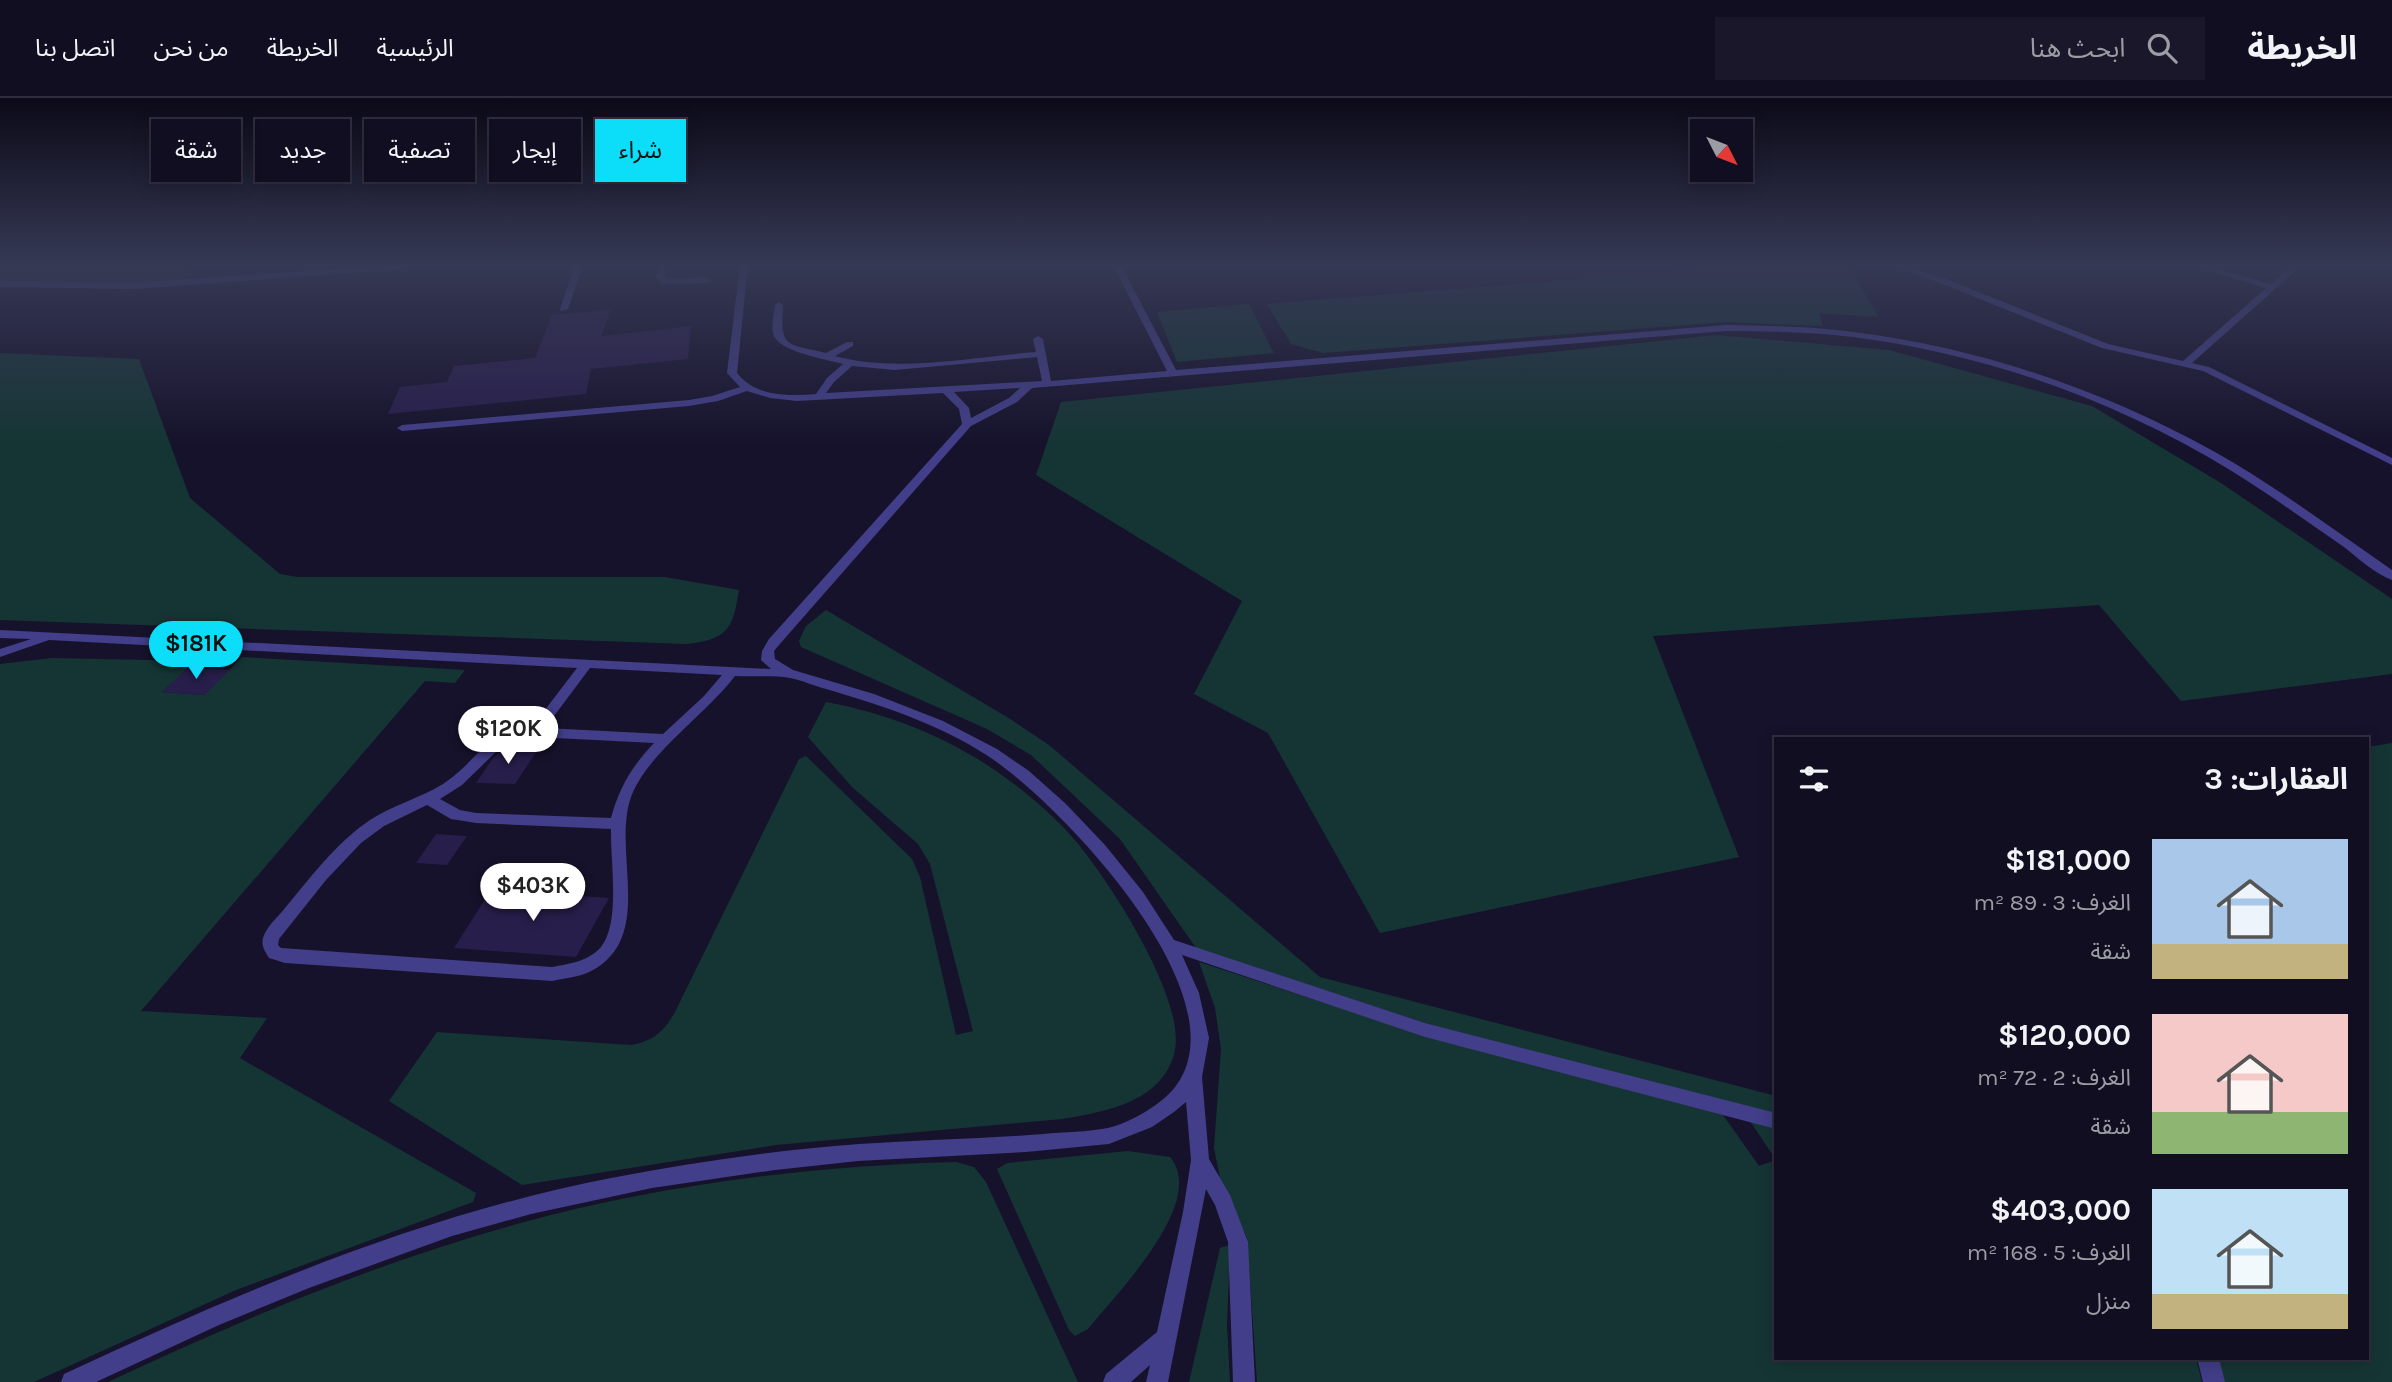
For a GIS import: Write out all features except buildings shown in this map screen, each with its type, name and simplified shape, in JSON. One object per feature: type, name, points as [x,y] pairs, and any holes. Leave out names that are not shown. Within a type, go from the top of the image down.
[{"type":"lane","points":[[737,325],[732,373],[747,388],[778,397],[818,398],[1047,384],[1726,328],[1806,331],[1889,341],[1955,354],[2031,376],[2152,423],[2242,474],[2392,576]]},
{"type":"lane","points":[[778,325],[780,340],[850,363],[895,366],[1041,354]]},
{"type":"lane","points":[[1148,325],[1172,372]]},
{"type":"lane","points":[[2052,325],[2105,346],[2186,363],[2215,373],[2392,462]]},
{"type":"lane","points":[[2186,363],[2229,325]]},
{"type":"lane","points":[[1038,339],[1047,384]]},
{"type":"lane","points":[[828,356],[850,344]]},
{"type":"lane","points":[[818,398],[831,380],[850,363]]},
{"type":"lane","points":[[785,674],[768,660],[768,651],[774,642],[967,424],[1013,400],[1029,385]]},
{"type":"lane","points":[[402,429],[689,403],[714,399],[747,388]]},
{"type":"lane","points":[[947,391],[964,408],[967,424]]},
{"type":"lane","points":[[0,634],[785,674],[849,689],[904,709],[966,738],[1016,767],[1050,794],[1101,848],[1168,944],[1200,1028],[1200,1049],[1193,1077],[1200,1160],[1193,1212],[1157,1382]]},
{"type":"lane","points":[[0,653],[54,636]]},
{"type":"lane","points":[[535,732],[587,663]]},
{"type":"lane","points":[[665,739],[535,732],[519,733],[496,741],[458,781],[429,799],[388,816],[353,841],[278,928],[271,937],[270,946],[275,953],[525,972],[571,973],[590,965],[604,953],[621,921],[615,824],[625,794],[642,765],[665,739],[708,701],[732,671]]},
{"type":"lane","points":[[429,799],[456,814],[476,818],[615,824]]},
{"type":"lane","points":[[1168,944],[1424,1030],[1774,1120]]},
{"type":"lane","points":[[72,1382],[238,1307],[350,1261],[520,1208],[684,1174],[775,1161],[841,1153],[1109,1136],[1144,1123],[1174,1101],[1193,1077]]},
{"type":"lane","points":[[1200,1160],[1223,1200],[1238,1242],[1244,1382]]},
{"type":"lane","points":[[1114,1382],[1167,1337]]},
{"type":"lane","points":[[2208,1360],[2214,1382]]},
{"type":"green space","points":[[1162,325],[1260,325],[1274,353],[1177,362]]},
{"type":"green space","points":[[1280,325],[1688,325],[1323,353],[1291,344]]},
{"type":"green space","points":[[1717,335],[1889,350],[2092,406],[2221,483],[2392,599],[2392,674],[2181,701],[2099,605],[1653,636],[1739,857],[1380,933],[1268,733],[1194,694],[1242,601],[1036,475],[1061,402]]},
{"type":"green space","points":[[0,353],[139,359],[190,498],[280,574],[297,577],[665,577],[739,590],[731,623],[720,635],[686,644],[0,620]]},
{"type":"green space","points":[[826,610],[1007,717],[1049,745],[1320,977],[1774,1095],[1774,1114],[1425,1023],[1196,948],[1120,839],[1031,755],[987,729],[801,647],[799,641],[806,626]]},
{"type":"green space","points":[[242,657],[465,670],[455,683],[425,681],[141,1011],[267,1018],[240,1058],[476,1193],[473,1202],[236,1290],[34,1382],[0,1382],[0,664],[52,658],[196,661],[162,692],[204,695]]},
{"type":"green space","points":[[826,702],[899,722],[968,753],[1031,797],[1078,844],[1131,921],[1160,979],[1170,1007],[1175,1033],[1174,1054],[1167,1071],[1157,1084],[1144,1094],[1112,1108],[1062,1119],[776,1145],[522,1185],[389,1101],[437,1032],[631,1045],[646,1041],[657,1034],[675,1012],[799,759],[806,756],[912,859],[920,877],[956,1035],[973,1031],[930,864],[918,844],[852,787],[808,737]]},
{"type":"green space","points":[[2392,743],[2392,1382],[2224,1382],[2219,1360],[2369,1360],[2369,747]]},
{"type":"green space","points":[[1199,962],[1423,1035],[1723,1115],[1759,1166],[1774,1161],[1774,1360],[2196,1360],[2202,1382],[1257,1382],[1247,1238],[1220,1178],[1214,1148],[1221,1049],[1215,1008]]},
{"type":"green space","points":[[1748,1118],[1774,1125],[1774,1157]]},
{"type":"green space","points":[[1128,1151],[1170,1157],[1179,1176],[1177,1198],[1154,1247],[1088,1329],[1075,1336],[1069,1330],[997,1169],[1007,1163]]},
{"type":"green space","points":[[956,1162],[974,1167],[986,1182],[1078,1382],[108,1382],[309,1294],[360,1275],[464,1239],[570,1210],[679,1188],[790,1173]]},
{"type":"green space","points":[[1230,1245],[1227,1325],[1230,1382],[1189,1382],[1220,1248]]}]
